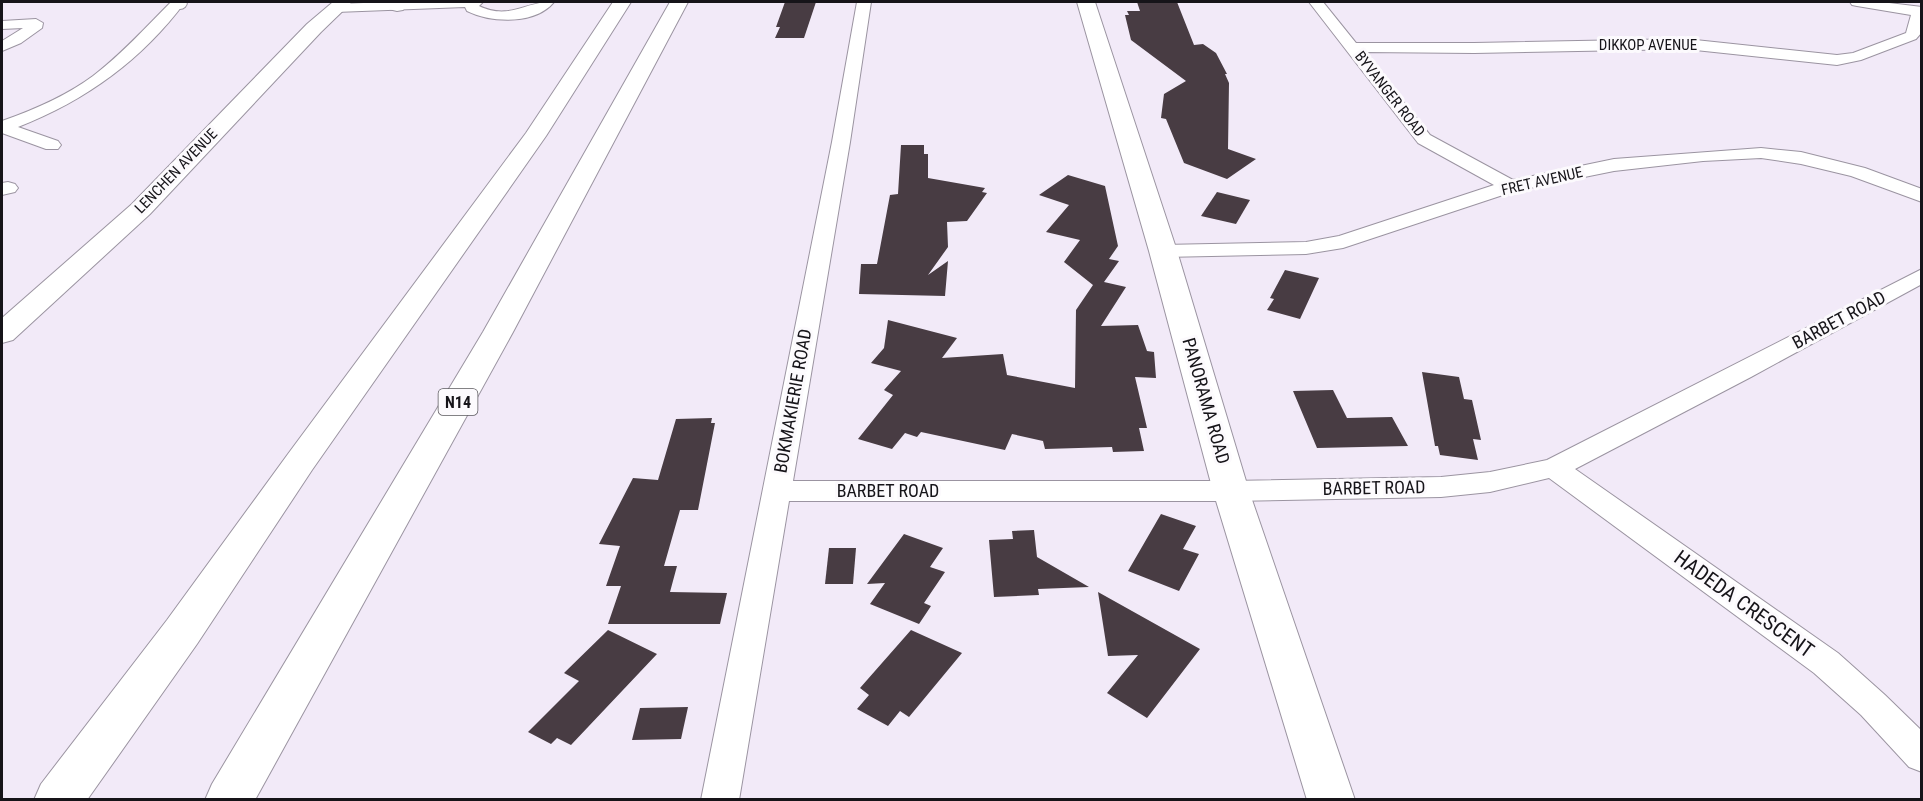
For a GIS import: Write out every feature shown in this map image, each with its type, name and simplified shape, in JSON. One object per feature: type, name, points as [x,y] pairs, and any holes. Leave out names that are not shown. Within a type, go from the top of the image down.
[{"type":"main road","points":[[58,800],[182,632],[300,462],[535,136],[622,2]]},
{"type":"main road","name":"N14","points":[[229,800],[498,332],[679,2]]},
{"type":"main road","name":"PANORAMA ROAD","points":[[1086,2],[1163,251],[1231,490],[1331,800]]},
{"type":"main road","name":"LENCHEN AVENUE","points":[[2,334],[141,209],[340,5]]},
{"type":"street","points":[[2,127],[62,102],[97,81],[129,54],[178,2]]},
{"type":"street","points":[[340,5],[474,2],[472,8],[478,12],[503,15],[533,10],[547,2]]},
{"type":"street","name":"BOKMAKIERIE ROAD","points":[[720,800],[841,142],[864,2]]},
{"type":"street","name":"BYVANGER ROAD","points":[[1316,2],[1424,139],[1510,186]]},
{"type":"street","points":[[1857,2],[1920,11]]},
{"type":"street","name":"DIKKOP AVENUE","points":[[1352,47],[1474,48],[1686,44],[1824,60],[1847,60],[1911,36],[1916,29],[1920,11]]},
{"type":"street","points":[[2,25],[38,24],[2,47]]},
{"type":"street","points":[[2,127],[52,145]]},
{"type":"street","name":"FRET AVENUE","points":[[1163,251],[1306,248],[1343,242],[1510,186],[1614,165],[1703,156],[1761,153],[1822,162],[1858,172],[1922,196]]},
{"type":"street","name":"BARBET ROAD","points":[[776,490],[1231,490],[1441,487],[1490,482],[1554,468],[1742,372],[1922,275]]},
{"type":"street","name":"HADEDA CRESCENT","points":[[1554,468],[1826,663],[1873,705],[1922,756]]},
{"type":"building","points":[[785,2],[816,2],[804,38],[775,38],[780,27],[776,27]]},
{"type":"building","points":[[1137,2],[1177,2],[1194,45],[1203,44],[1216,53],[1227,74],[1225,74],[1229,83],[1228,149],[1256,159],[1227,179],[1184,163],[1166,119],[1161,118],[1164,94],[1186,81],[1131,40],[1125,15],[1129,15],[1127,11],[1140,11]]},
{"type":"building","points":[[901,145],[924,145],[924,154],[928,154],[928,178],[985,188],[982,192],[987,193],[967,221],[947,222],[948,247],[928,275],[948,261],[945,296],[859,294],[861,264],[877,264],[890,195],[898,194]]},
{"type":"building","points":[[1068,175],[1105,186],[1118,246],[1109,259],[1119,261],[1104,282],[1126,287],[1101,326],[1138,325],[1147,351],[1154,352],[1156,378],[1135,377],[1147,428],[1139,428],[1144,451],[1113,452],[1112,447],[1045,449],[1043,441],[1012,434],[1005,450],[921,432],[917,437],[905,433],[892,449],[858,439],[893,395],[884,390],[901,371],[871,363],[884,348],[888,320],[957,338],[942,358],[1003,354],[1007,375],[1075,388],[1076,310],[1093,285],[1064,262],[1080,240],[1046,232],[1069,205],[1039,195]]},
{"type":"building","points":[[1217,192],[1250,200],[1236,224],[1201,216]]},
{"type":"building","points":[[1285,270],[1319,278],[1300,319],[1267,310],[1274,299],[1270,298]]},
{"type":"building","points":[[1422,372],[1459,377],[1464,399],[1472,400],[1481,440],[1473,439],[1478,460],[1440,455],[1438,446],[1435,446]]},
{"type":"building","points":[[1333,390],[1347,418],[1392,417],[1408,446],[1317,448],[1293,391]]},
{"type":"building","points":[[712,418],[711,423],[715,423],[698,510],[680,510],[664,566],[677,566],[670,592],[727,593],[720,624],[608,624],[621,586],[606,586],[620,546],[599,544],[633,478],[658,480],[676,419]]},
{"type":"building","points":[[1161,514],[1196,526],[1183,549],[1199,554],[1179,591],[1128,571]]},
{"type":"building","points":[[1034,530],[1037,557],[1089,587],[1038,589],[1039,595],[994,597],[989,540],[1013,539],[1012,531]]},
{"type":"building","points":[[904,534],[943,548],[930,567],[945,572],[924,603],[931,606],[919,624],[870,604],[885,583],[867,584]]},
{"type":"building","points":[[829,548],[856,548],[853,584],[825,584]]},
{"type":"building","points":[[1098,592],[1200,649],[1147,718],[1107,693],[1138,655],[1108,656]]},
{"type":"building","points":[[608,630],[657,654],[571,745],[557,738],[551,744],[528,732],[579,681],[564,673]]},
{"type":"building","points":[[911,630],[962,653],[909,717],[900,711],[888,726],[857,709],[869,695],[860,688]]},
{"type":"building","points":[[688,707],[681,739],[632,740],[640,708]]}]
